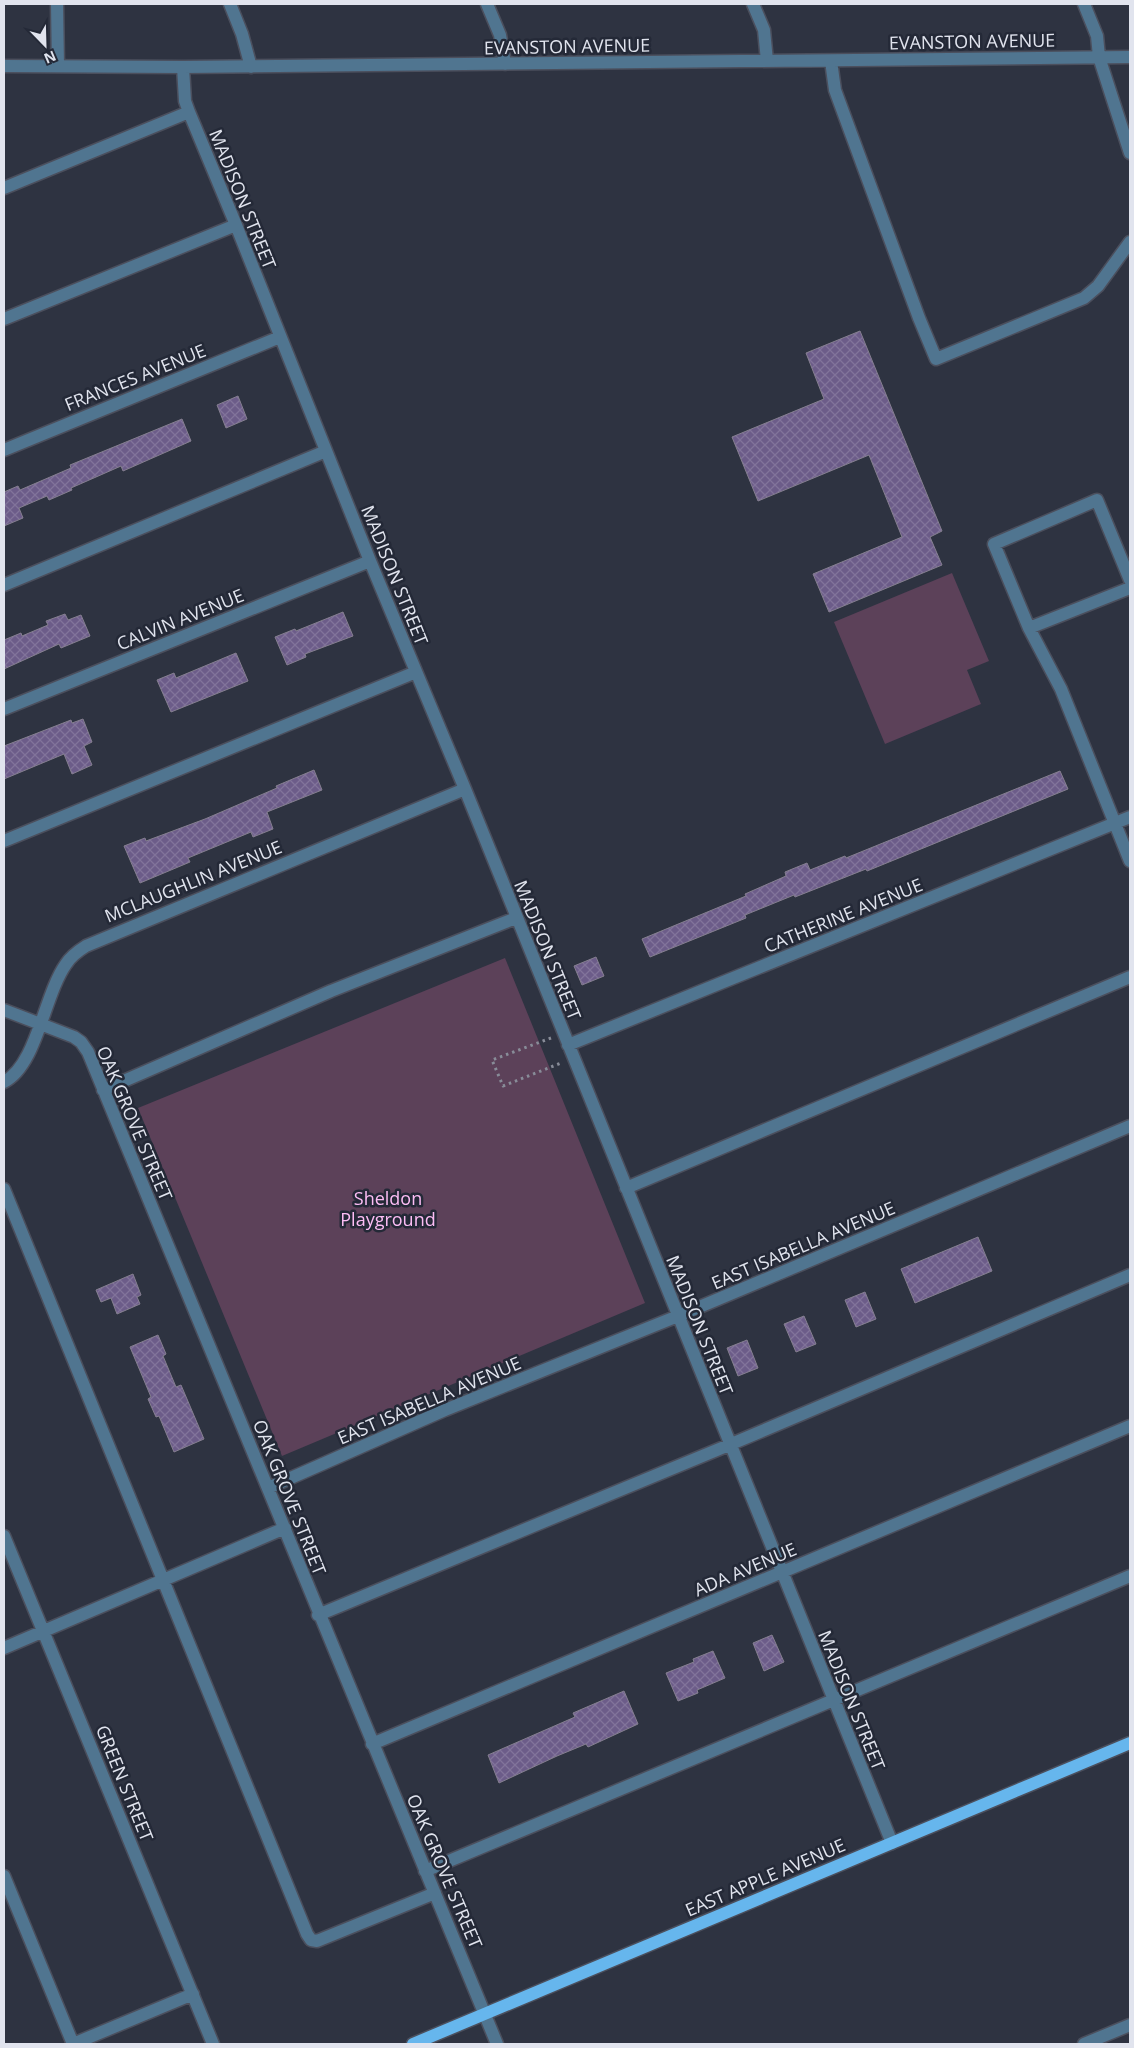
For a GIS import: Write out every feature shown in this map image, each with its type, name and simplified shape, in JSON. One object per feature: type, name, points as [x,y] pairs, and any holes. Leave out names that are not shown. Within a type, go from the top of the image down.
[{"type":"main road","name":"EAST APPLE AVENUE","points":[[413,2044],[1130,1743]]},
{"type":"street","points":[[57,4],[58,66]]},
{"type":"street","points":[[230,4],[242,34],[251,67]]},
{"type":"street","points":[[487,4],[500,35],[505,64]]},
{"type":"street","points":[[753,4],[764,30],[766,61]]},
{"type":"street","points":[[1084,4],[1097,36],[1099,57],[1130,153]]},
{"type":"street","name":"EVANSTON AVENUE","points":[[4,66],[251,67],[1130,57]]},
{"type":"street","points":[[831,61],[835,90],[936,360],[1084,298],[1098,286],[1129,246]]},
{"type":"street","name":"MADISON STREET","points":[[183,67],[185,101],[189,112],[892,1843]]},
{"type":"street","points":[[4,188],[189,112]]},
{"type":"street","points":[[4,319],[236,225]]},
{"type":"street","name":"FRANCES AVENUE","points":[[4,450],[280,337]]},
{"type":"street","points":[[4,585],[326,451]]},
{"type":"street","points":[[1130,580],[1097,500],[994,544],[1029,628],[1061,689],[1130,861]]},
{"type":"street","name":"CALVIN AVENUE","points":[[4,709],[370,561]]},
{"type":"street","points":[[1029,628],[1130,588]]},
{"type":"street","points":[[4,841],[416,672]]},
{"type":"street","name":"MCLAUGHLIN AVENUE","points":[[4,1082],[12,1078],[21,1067],[66,964],[86,946],[465,789]]},
{"type":"street","name":"CATHERINE AVENUE","points":[[568,1046],[1130,817]]},
{"type":"street","points":[[103,1090],[331,991],[516,918]]},
{"type":"street","points":[[626,1188],[1130,977]]},
{"type":"street","name":"OAK GROVE STREET","points":[[4,1010],[74,1037],[81,1042],[88,1052],[285,1528],[318,1615],[497,2044]]},
{"type":"street","name":"EAST ISABELLA AVENUE","points":[[268,1488],[445,1410],[678,1316],[1130,1126]]},
{"type":"street","points":[[4,1189],[307,1934],[311,1940],[317,1941],[434,1892]]},
{"type":"street","points":[[318,1615],[729,1445],[1130,1275]]},
{"type":"street","name":"ADA AVENUE","points":[[372,1744],[1130,1426]]},
{"type":"street","points":[[4,1648],[285,1528]]},
{"type":"street","name":"GREEN STREET","points":[[4,1536],[213,2044]]},
{"type":"street","points":[[425,1871],[1130,1576]]},
{"type":"street","points":[[4,1876],[73,2044],[192,1994]]},
{"type":"street","points":[[1084,2044],[1130,2025]]},
{"type":"path","points":[[552,1038],[492,1060],[503,1086],[574,1058]]},
{"type":"green space","points":[[952,573],[989,661],[967,670],[981,704],[885,744],[834,622]]},
{"type":"green space","name":"Sheldon Playground","points":[[505,958],[645,1303],[282,1456],[138,1108]]},
{"type":"building","points":[[860,331],[942,531],[930,537],[942,565],[829,612],[813,574],[902,537],[869,455],[758,501],[732,437],[824,399],[806,353]]},
{"type":"building","points":[[238,396],[247,419],[226,428],[217,405]]},
{"type":"building","points":[[182,419],[191,441],[123,471],[121,466],[49,500],[47,496],[19,508],[23,518],[4,526],[4,492],[18,486],[20,490],[71,468],[70,465]]},
{"type":"building","points":[[343,612],[353,636],[305,654],[306,657],[287,665],[275,637],[295,629],[296,631]]},
{"type":"building","points":[[65,614],[68,620],[81,615],[90,636],[61,648],[59,644],[4,669],[4,640],[21,633],[22,636],[48,625],[46,621]]},
{"type":"building","points":[[236,653],[248,681],[171,712],[157,680],[174,673],[176,678]]},
{"type":"building","points":[[83,719],[92,742],[84,746],[92,765],[72,774],[64,754],[4,779],[4,746],[71,720],[72,723]]},
{"type":"building","points":[[314,770],[322,790],[267,812],[273,829],[253,837],[251,832],[188,858],[190,862],[140,883],[124,846],[145,838],[146,841],[205,819]]},
{"type":"building","points":[[1060,771],[1068,789],[867,871],[866,869],[795,897],[794,895],[745,915],[746,918],[650,957],[642,939],[746,896],[745,894],[786,876],[785,872],[807,863],[810,870],[845,856],[846,858]]},
{"type":"building","points":[[596,957],[604,976],[582,985],[574,966]]},
{"type":"building","points":[[978,1237],[992,1271],[915,1303],[901,1269]]},
{"type":"building","points":[[133,1274],[141,1295],[137,1297],[140,1304],[117,1314],[111,1298],[101,1302],[96,1290]]},
{"type":"building","points":[[865,1292],[876,1319],[856,1327],[845,1300]]},
{"type":"building","points":[[804,1316],[816,1344],[796,1352],[784,1324]]},
{"type":"building","points":[[158,1335],[166,1354],[163,1356],[176,1387],[181,1385],[204,1439],[174,1452],[159,1416],[156,1417],[148,1399],[151,1397],[130,1347]]},
{"type":"building","points":[[747,1340],[758,1368],[738,1376],[727,1348]]},
{"type":"building","points":[[772,1635],[784,1662],[764,1671],[753,1643]]},
{"type":"building","points":[[713,1651],[725,1678],[697,1690],[698,1693],[678,1701],[666,1673],[694,1662],[693,1659]]},
{"type":"building","points":[[624,1691],[638,1724],[588,1747],[586,1744],[557,1756],[499,1783],[488,1755],[575,1717],[573,1713]]}]
